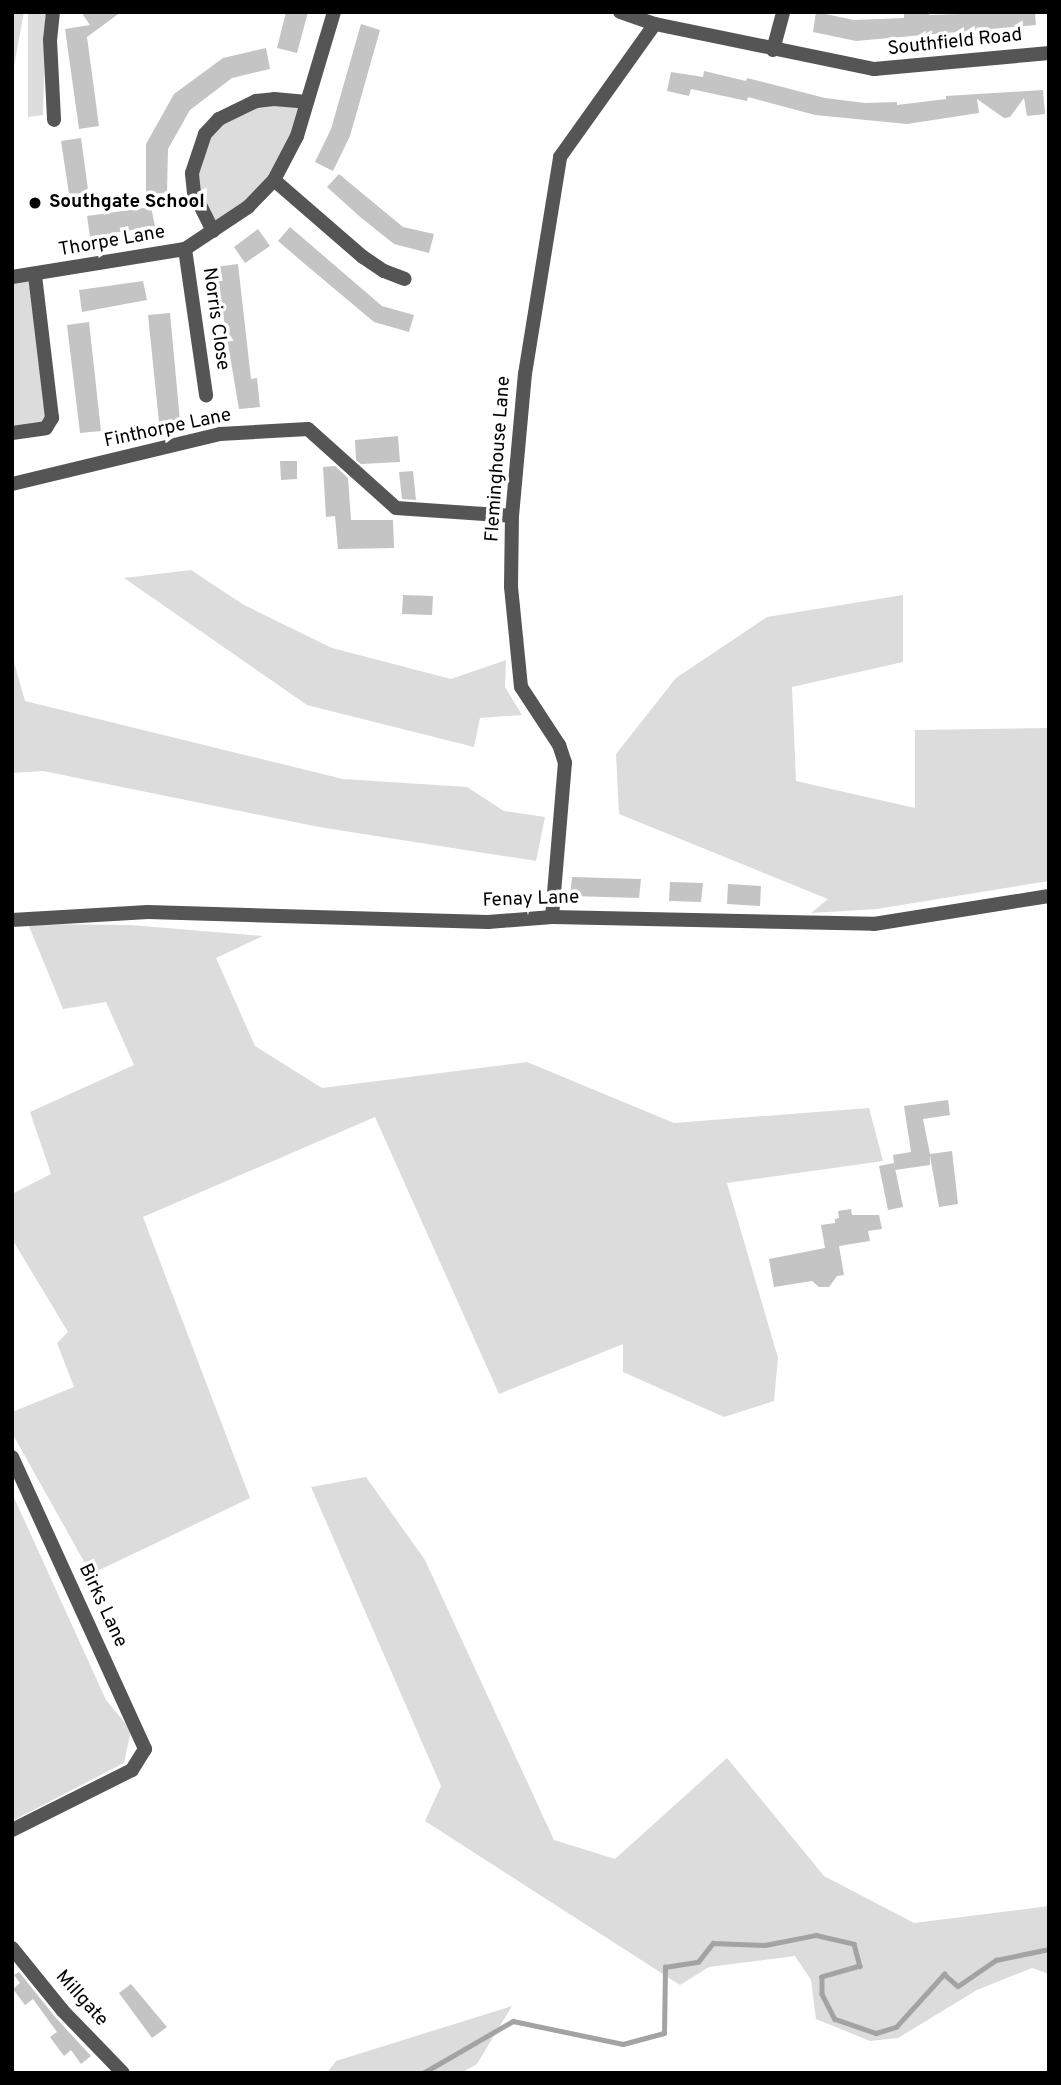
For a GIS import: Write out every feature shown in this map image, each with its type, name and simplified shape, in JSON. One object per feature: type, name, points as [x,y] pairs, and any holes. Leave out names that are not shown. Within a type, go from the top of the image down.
[{"type":"street","points":[[53,12],[50,40],[54,120]]},
{"type":"street","name":"Thorpe Lane","points":[[12,277],[186,249],[248,207],[274,180],[297,135],[334,12]]},
{"type":"street","name":"Southfield Road","points":[[620,12],[655,24],[843,65],[889,70],[1049,53]]},
{"type":"street","points":[[774,50],[783,12]]},
{"type":"street","name":"Fleminghouse Lane","points":[[552,917],[565,763],[559,745],[521,687],[510,586],[512,516],[525,374],[560,158],[655,24]]},
{"type":"street","points":[[213,231],[194,193],[192,173],[205,134],[219,118],[256,102],[274,99],[307,102]]},
{"type":"street","points":[[274,180],[363,257],[384,271],[405,279]]},
{"type":"street","name":"Norris Close","points":[[186,249],[206,395]]},
{"type":"street","points":[[12,433],[46,428],[52,418],[35,275]]},
{"type":"street","name":"Finthorpe Lane","points":[[12,484],[220,434],[308,429],[396,508],[512,516]]},
{"type":"street","name":"Fenay Lane","points":[[12,920],[148,912],[488,922],[552,917],[874,925],[1049,896]]},
{"type":"street","name":"Birks Lane","points":[[12,1457],[145,1749],[132,1770],[12,1830]]},
{"type":"street","name":"Millgate","points":[[12,1948],[63,2011],[123,2073]]},
{"type":"shaded area","points":[[12,12],[24,12],[12,77]]},
{"type":"shaded area","points":[[28,12],[46,12],[43,115],[28,117]]},
{"type":"shaded area","points":[[307,102],[274,180],[213,231],[194,193],[197,152],[238,108]]},
{"type":"shaded area","points":[[35,275],[52,418],[12,433],[12,277]]},
{"type":"shaded area","points":[[191,570],[244,605],[332,648],[451,679],[506,660],[505,687],[522,715],[480,718],[474,747],[307,705],[124,578]]},
{"type":"shaded area","points":[[903,595],[903,662],[792,687],[796,781],[915,808],[915,730],[1049,728],[1049,881],[877,909],[811,913],[828,899],[619,814],[616,754],[676,678],[767,617]]},
{"type":"shaded area","points":[[12,655],[25,701],[343,779],[467,787],[504,811],[545,817],[536,861],[319,827],[43,771],[12,773]]},
{"type":"shaded area","points":[[28,924],[130,925],[263,936],[216,958],[255,1046],[322,1088],[527,1062],[674,1123],[869,1108],[883,1161],[727,1183],[778,1358],[774,1401],[724,1417],[623,1372],[623,1344],[499,1394],[375,1117],[143,1217],[250,1498],[91,1574],[12,1433],[12,1412],[74,1387],[57,1343],[68,1332],[12,1239],[12,1194],[51,1174],[30,1112],[134,1065],[106,1002],[63,1009]]},
{"type":"shaded area","points":[[366,1477],[425,1560],[554,1840],[615,1859],[727,1758],[824,1876],[914,1923],[1049,1906],[1049,1974],[1032,1968],[977,1990],[898,2038],[870,2041],[816,2019],[811,1980],[795,1956],[709,1967],[680,1985],[425,1821],[441,1786],[311,1487]]},
{"type":"shaded area","points":[[12,1493],[106,1700],[131,1730],[124,1763],[12,1821]]},
{"type":"shaded area","points":[[512,2006],[477,2064],[461,2073],[327,2073],[336,2061]]},
{"type":"building","points":[[81,12],[121,12],[87,37],[99,126],[79,129],[65,29],[90,25]]},
{"type":"building","points":[[286,12],[308,12],[297,53],[277,48]]},
{"type":"building","points":[[816,12],[854,20],[904,18],[904,13],[910,12],[929,12],[929,15],[1035,12],[1036,25],[856,41],[813,32]]},
{"type":"building","points":[[361,24],[380,30],[350,136],[333,171],[315,162],[331,129]]},
{"type":"building","points":[[266,48],[270,69],[232,78],[190,110],[168,149],[167,193],[146,194],[146,144],[174,94],[223,58]]},
{"type":"building","points":[[704,71],[746,81],[747,78],[825,98],[865,103],[897,102],[897,105],[946,99],[946,96],[1043,90],[1045,114],[1027,116],[1024,98],[1010,117],[1004,118],[977,99],[979,113],[907,124],[815,115],[748,97],[747,101],[691,89],[689,96],[667,91],[671,72],[703,77]]},
{"type":"building","points":[[81,138],[90,204],[71,207],[61,141]]},
{"type":"building","points":[[339,174],[403,227],[434,234],[429,253],[394,244],[359,216],[327,187]]},
{"type":"building","points":[[151,207],[155,226],[90,237],[87,216]]},
{"type":"building","points":[[290,227],[382,306],[414,315],[409,332],[374,322],[278,241]]},
{"type":"building","points":[[258,229],[270,246],[245,263],[234,247]]},
{"type":"building","points":[[238,264],[251,379],[257,378],[260,407],[239,409],[215,267]]},
{"type":"building","points":[[143,281],[147,300],[82,312],[79,290]]},
{"type":"building","points":[[170,313],[180,421],[159,422],[148,315]]},
{"type":"building","points":[[89,322],[101,431],[80,433],[67,325]]},
{"type":"building","points":[[398,436],[400,462],[361,464],[356,460],[355,440]]},
{"type":"building","points":[[280,461],[297,461],[297,479],[281,480]]},
{"type":"building","points":[[335,466],[348,478],[351,520],[393,520],[394,548],[338,549],[335,516],[326,517],[323,467]]},
{"type":"building","points":[[413,471],[416,500],[402,499],[399,472]]},
{"type":"building","points":[[403,595],[433,596],[432,615],[402,614]]},
{"type":"building","points":[[572,877],[641,879],[639,898],[570,896]]},
{"type":"building","points":[[670,882],[703,883],[701,902],[669,901]]},
{"type":"building","points":[[728,884],[761,886],[760,906],[727,904]]},
{"type":"building","points":[[948,1100],[950,1115],[923,1119],[930,1154],[952,1151],[958,1204],[939,1207],[930,1156],[930,1165],[895,1170],[893,1155],[911,1152],[904,1106]]},
{"type":"building","points":[[894,1163],[903,1207],[888,1210],[879,1166]]},
{"type":"building","points":[[851,1209],[852,1215],[879,1215],[882,1229],[868,1231],[870,1241],[839,1246],[844,1275],[837,1276],[829,1287],[819,1287],[812,1281],[774,1287],[769,1259],[825,1248],[821,1225],[835,1223],[835,1219],[839,1218],[838,1211]]},
{"type":"building","points":[[19,1972],[91,2056],[81,2064],[71,2050],[64,2056],[50,2037],[57,2032],[33,1999],[25,2005],[13,1989],[20,1983],[14,1975]]},
{"type":"building","points":[[131,1984],[167,2027],[152,2038],[119,1993]]},
{"type":"waterway","points":[[423,2073],[513,2021],[623,2044],[664,2033],[665,1967],[698,1962],[713,1943],[765,1945],[816,1935],[854,1944],[860,1966],[822,1977],[822,1994],[835,2019],[876,2033],[896,2027],[944,1974],[958,1986],[996,1960],[1049,1949]]},
{"type":"place","name":"Southgate School","points":[[35,203]]}]
